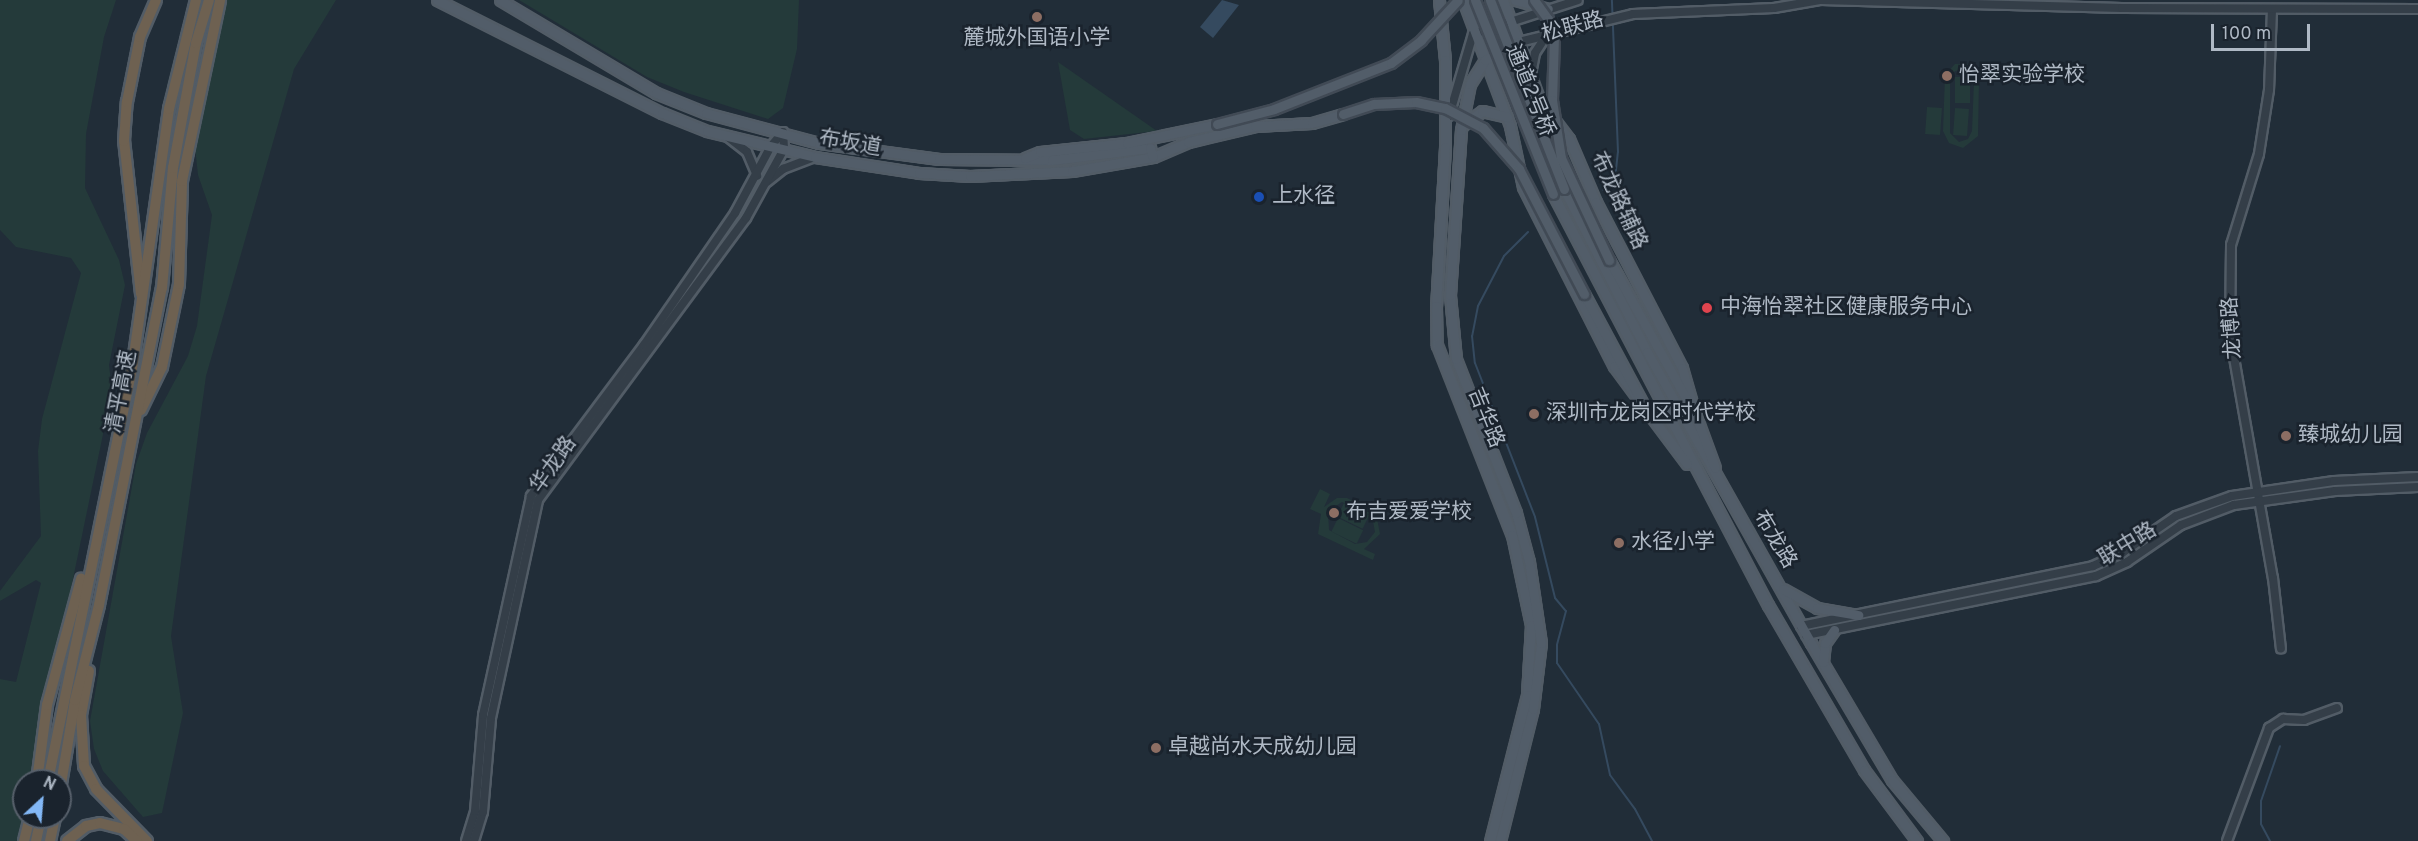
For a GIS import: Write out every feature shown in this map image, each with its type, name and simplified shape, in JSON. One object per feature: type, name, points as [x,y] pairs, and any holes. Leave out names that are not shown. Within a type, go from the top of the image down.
[{"type":"highway","points":[[143,310],[124,141],[126,102],[140,37],[156,0]]},
{"type":"highway","name":"清平高速","points":[[50,769],[143,310],[151,222],[169,110],[195,0]]},
{"type":"highway","name":"清平高速","points":[[64,769],[75,700],[99,605],[164,278],[172,168],[196,43],[209,0]]},
{"type":"highway","points":[[138,415],[157,382],[165,352],[181,270],[182,181],[220,0]]},
{"type":"highway","points":[[39,769],[50,693],[108,487]]},
{"type":"highway","points":[[99,605],[81,715],[82,756],[96,789],[147,841]]},
{"type":"highway","points":[[67,841],[86,826],[100,823],[124,829],[137,841]]},
{"type":"main road","name":"布坂道","points":[[437,0],[662,113],[727,136],[815,157],[970,176],[1072,171],[1240,130],[1312,123],[1374,104],[1416,102],[1445,108],[1483,128],[1518,169],[1645,408]]},
{"type":"main road","name":"布坂道","points":[[500,0],[656,93],[706,113],[819,142],[939,159],[1052,160],[1151,152]]},
{"type":"main road","name":"吉华路","points":[[1439,0],[1445,60],[1445,147],[1436,306],[1437,345],[1512,535],[1531,625],[1527,695],[1490,841]]},
{"type":"main road","points":[[1023,159],[1040,152],[1137,142],[1274,109],[1391,63],[1415,45],[1458,0]]},
{"type":"main road","points":[[1463,0],[1507,117],[1523,187],[1539,222],[1614,366],[1700,481]]},
{"type":"main road","name":"通道2号桥","points":[[1475,0],[1553,194],[1580,251]]},
{"type":"main road","name":"通道2号桥","points":[[1490,0],[1564,189],[1591,246]]},
{"type":"main road","name":"布龙路辅路","points":[[1503,0],[1542,105],[1569,139],[1596,202],[1682,368],[1698,420]]},
{"type":"main road","points":[[1515,0],[1548,9]]},
{"type":"main road","points":[[1534,0],[1548,19],[1554,37],[1552,100],[1561,158],[1609,260],[1698,420],[1720,484]]},
{"type":"main road","points":[[1485,60],[1519,42]]},
{"type":"main road","name":"吉华路","points":[[1485,60],[1470,84],[1461,130],[1450,295],[1453,347],[1470,401],[1516,513],[1529,562],[1541,643],[1533,709],[1500,841]]},
{"type":"main road","points":[[1461,130],[1478,112],[1494,111],[1507,117]]},
{"type":"main road","name":"布龙路","points":[[1591,246],[1803,631],[1892,780],[1943,841]]},
{"type":"main road","name":"布龙路","points":[[1580,251],[1700,481],[1864,770],[1917,841]]},
{"type":"main road","points":[[1780,587],[1817,608],[1858,615]]},
{"type":"main road","points":[[1823,664],[1823,648],[1834,630]]},
{"type":"street","name":"松联路","points":[[1475,33],[1511,19],[1578,0]]},
{"type":"street","name":"松联路","points":[[1519,42],[1601,20],[1633,14],[1774,8],[1821,0],[2272,9],[2418,9]]},
{"type":"street","name":"龙博路","points":[[2272,9],[2269,90],[2259,154],[2234,229],[2230,253],[2230,335],[2258,492],[2281,649]]},
{"type":"street","points":[[1445,147],[1462,65],[1475,33]]},
{"type":"street","points":[[1531,75],[1535,53],[1548,34]]},
{"type":"street","points":[[783,132],[784,149]]},
{"type":"street","name":"华龙路","points":[[466,841],[475,811],[483,715],[531,496],[644,345],[757,176],[771,146],[783,132]]},
{"type":"street","points":[[727,136],[747,153],[757,176]]},
{"type":"street","name":"华龙路","points":[[474,841],[483,812],[491,718],[538,500],[746,218],[784,149]]},
{"type":"street","points":[[764,185],[783,169],[815,157]]},
{"type":"street","name":"联中路","points":[[1803,631],[1858,615],[2093,566],[2122,554],[2189,510],[2258,492],[2334,481],[2418,477]]},
{"type":"street","name":"联中路","points":[[1803,631],[1834,630],[2096,576],[2127,562],[2194,519],[2259,502],[2344,490],[2418,487]]},
{"type":"street","points":[[2227,841],[2266,732],[2283,719],[2304,720],[2337,708]]},
{"type":"green space","points":[[0,0],[116,0],[104,37],[86,134],[85,188],[119,260],[125,285],[109,365],[112,391],[33,769],[12,769],[12,829],[21,829],[19,841],[0,841],[0,679],[16,682],[41,583],[36,580],[0,601],[0,591],[41,536],[38,451],[42,419],[81,273],[71,258],[16,247],[0,230]]},
{"type":"green space","points":[[225,0],[336,0],[294,69],[206,376],[171,636],[183,713],[162,813],[143,817],[103,771],[94,749],[90,721],[136,464],[147,433],[188,356],[197,326],[212,215],[198,175],[195,147]]},
{"type":"green space","points":[[519,0],[799,0],[797,49],[783,108],[768,119],[684,92],[647,77]]},
{"type":"green space","points":[[1058,62],[1157,131],[1084,139],[1070,130]]},
{"type":"green space","points":[[1955,64],[1970,64],[1979,80],[1978,136],[1963,148],[1949,143],[1943,131],[1945,75]],"holes":[[[1964,69],[1974,80],[1972,131],[1968,139],[1959,142],[1950,133],[1950,80],[1955,71]]]},
{"type":"green space","points":[[1955,77],[1970,77],[1970,103],[1955,103]]},
{"type":"green space","points":[[1927,107],[1942,108],[1940,135],[1925,134]]},
{"type":"green space","points":[[1955,108],[1969,109],[1967,136],[1953,135]]},
{"type":"green space","points":[[1320,489],[1330,494],[1324,507],[1337,498],[1347,498],[1376,513],[1380,534],[1364,549],[1375,554],[1373,560],[1318,534],[1321,514],[1310,509]],"holes":[[[1342,502],[1372,516],[1375,532],[1367,542],[1355,544],[1329,530],[1328,511]]]},
{"type":"green space","points":[[1344,503],[1369,515],[1363,529],[1337,516]]},
{"type":"green space","points":[[1338,518],[1363,530],[1357,544],[1331,531]]},
{"type":"water","points":[[1222,0],[1239,5],[1213,38],[1200,27]]},
{"type":"waterway","points":[[1603,190],[1616,170],[1618,152],[1612,0]]},
{"type":"waterway","points":[[1528,232],[1504,256],[1478,306],[1472,336],[1475,363],[1535,517],[1555,598],[1566,611],[1557,645],[1557,663],[1599,724],[1610,775],[1635,809],[1652,841]]},
{"type":"waterway","points":[[2270,841],[2261,824],[2261,801],[2280,746]]},
{"type":"place","name":"麓城外国语小学","points":[[1037,17]]},
{"type":"place","name":"怡翠实验学校","points":[[1947,76]]},
{"type":"place","name":"上水径","points":[[1259,197]]},
{"type":"place","name":"中海怡翠社区健康服务中心","points":[[1707,308]]},
{"type":"place","name":"深圳市龙岗区时代学校","points":[[1534,414]]},
{"type":"place","name":"臻城幼儿园","points":[[2286,436]]},
{"type":"place","name":"布吉爱爱学校","points":[[1334,513]]},
{"type":"place","name":"水径小学","points":[[1619,543]]},
{"type":"place","name":"卓越尚水天成幼儿园","points":[[1156,748]]}]
